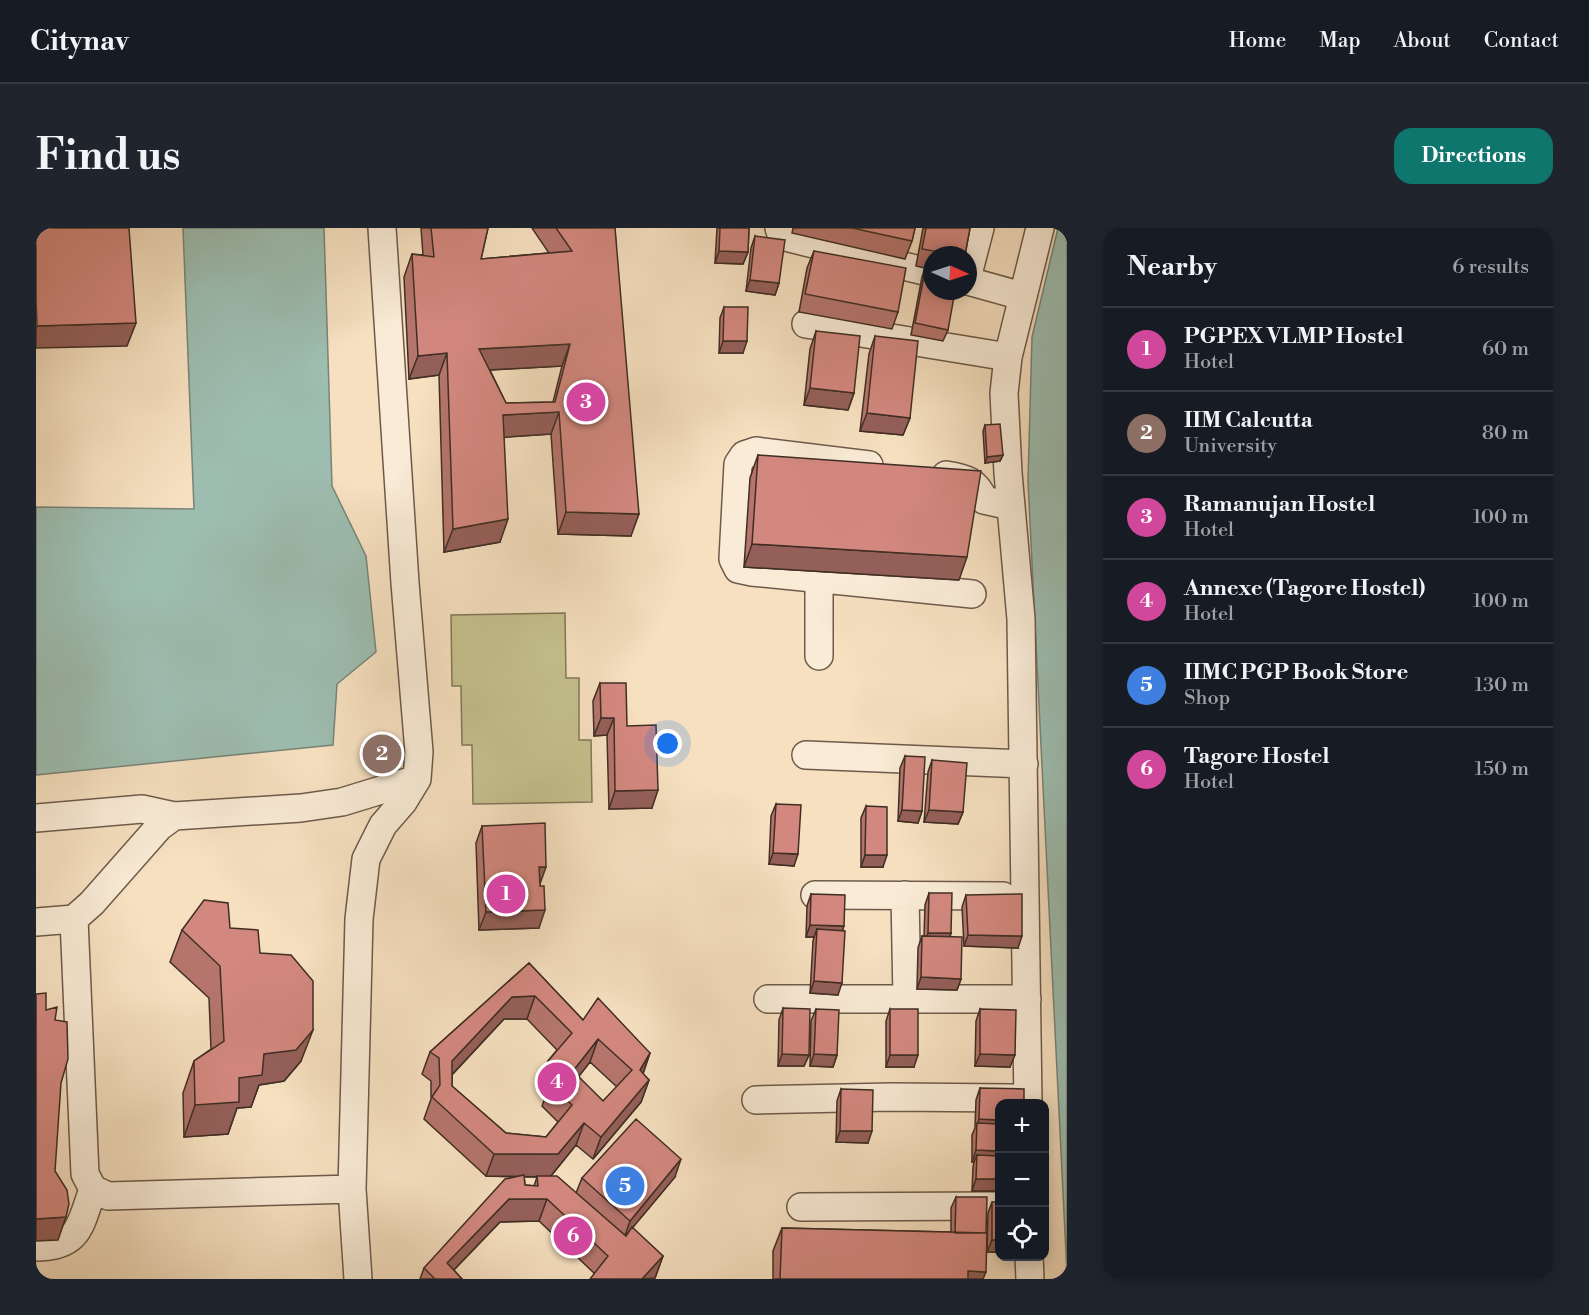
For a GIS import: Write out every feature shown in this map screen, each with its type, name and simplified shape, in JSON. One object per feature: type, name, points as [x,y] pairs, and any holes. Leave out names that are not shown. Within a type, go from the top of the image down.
[{"type":"street","points":[[358,1279],[352,1189],[359,918],[366,859],[383,825],[403,802],[417,779],[419,752],[405,583],[382,228]]},
{"type":"street","points":[[779,228],[780,234],[789,238],[923,271]]},
{"type":"street","points":[[975,246],[980,228]]},
{"type":"street","points":[[1028,1099],[1021,619],[1004,393],[1008,357],[1040,228]]},
{"type":"street","points":[[977,284],[1022,296]]},
{"type":"street","points":[[806,324],[1008,357]]},
{"type":"street","points":[[972,594],[752,572],[738,568],[733,559],[738,464],[744,454],[756,451],[956,476],[971,482],[979,489],[984,501],[1011,506]]},
{"type":"street","points":[[819,579],[819,656]]},
{"type":"street","points":[[806,755],[1024,764]]},
{"type":"street","points":[[36,818],[142,809],[174,816],[301,808],[342,802],[417,779]]},
{"type":"street","points":[[36,922],[74,918],[92,903],[159,827],[174,816]]},
{"type":"street","points":[[815,894],[1025,896]]},
{"type":"street","points":[[905,895],[907,999]]},
{"type":"street","points":[[74,918],[85,1174],[93,1189],[108,1196],[352,1189]]},
{"type":"street","points":[[768,999],[1027,999]]},
{"type":"street","points":[[756,1100],[891,1097],[995,1100]]},
{"type":"street","points":[[36,1248],[54,1247],[68,1241],[79,1228],[93,1189]]},
{"type":"street","points":[[801,1207],[995,1206]]},
{"type":"street","points":[[1029,1261],[1030,1279]]},
{"type":"shaded area","points":[[183,228],[324,228],[332,486],[366,556],[376,652],[337,684],[333,745],[36,775],[36,507],[194,509]]},
{"type":"shaded area","points":[[1058,228],[1067,228],[1067,1274],[1028,481],[1032,337]]},
{"type":"shaded area","points":[[565,613],[566,678],[579,678],[579,740],[591,740],[592,802],[473,804],[472,745],[462,745],[461,686],[452,686],[451,615]]},
{"type":"building","points":[[36,228],[129,228],[136,323],[37,326]]},
{"type":"building","points":[[431,228],[488,228],[481,259],[572,251],[556,228],[615,228],[639,514],[566,512],[559,412],[503,415],[508,519],[453,529],[447,353],[418,356],[412,254],[434,257]],"holes":[[[570,344],[555,402],[506,403],[479,349]]]},
{"type":"building","points":[[720,228],[749,228],[748,252],[719,251]]},
{"type":"building","points":[[852,228],[915,228],[912,241]]},
{"type":"building","points":[[926,228],[970,228],[967,246],[923,246],[922,249]]},
{"type":"building","points":[[755,236],[785,240],[779,283],[750,280]]},
{"type":"building","points":[[814,251],[906,268],[898,312],[805,294]]},
{"type":"building","points":[[923,281],[923,300],[953,300],[948,330],[915,323]]},
{"type":"building","points":[[724,307],[748,307],[747,341],[723,341]]},
{"type":"building","points":[[816,331],[860,336],[854,393],[810,388]]},
{"type":"building","points":[[875,336],[918,341],[910,418],[867,413]]},
{"type":"building","points":[[1000,424],[1003,455],[987,457],[985,425]]},
{"type":"building","points":[[758,455],[981,471],[967,557],[752,544]]},
{"type":"building","points":[[600,683],[626,683],[627,726],[656,725],[658,790],[615,791],[614,718],[601,718]]},
{"type":"building","points":[[905,756],[925,757],[922,811],[902,810]]},
{"type":"building","points":[[932,760],[967,763],[963,812],[929,810]]},
{"type":"building","points":[[776,804],[801,805],[798,854],[773,853]]},
{"type":"building","points":[[866,806],[887,807],[887,855],[865,855]]},
{"type":"building","points":[[545,823],[546,867],[539,867],[540,886],[544,886],[545,910],[486,912],[482,826]]},
{"type":"building","points":[[929,893],[952,893],[951,933],[928,933]]},
{"type":"building","points":[[811,894],[845,895],[844,926],[810,925]]},
{"type":"building","points":[[1022,894],[1022,936],[968,935],[966,895]]},
{"type":"building","points":[[204,900],[228,903],[230,928],[258,930],[260,953],[291,955],[313,981],[313,1030],[296,1050],[264,1054],[262,1075],[239,1078],[239,1102],[195,1105],[194,1061],[224,1041],[220,966],[182,930]]},
{"type":"building","points":[[817,929],[845,931],[842,983],[814,981]]},
{"type":"building","points":[[922,936],[962,937],[961,979],[921,977]]},
{"type":"building","points":[[529,963],[583,1020],[598,998],[650,1053],[640,1070],[649,1080],[601,1137],[584,1123],[558,1154],[494,1154],[432,1097],[440,1085],[439,1058],[430,1052]],"holes":[[[535,996],[572,1033],[548,1061],[559,1069],[550,1083],[572,1105],[546,1137],[506,1133],[452,1086],[452,1061],[512,997]],[[598,1039],[632,1070],[603,1101],[573,1071]]]},
{"type":"building","points":[[46,993],[46,1010],[57,1007],[55,1020],[67,1022],[68,1059],[61,1083],[55,1171],[67,1190],[69,1204],[66,1217],[36,1219],[36,994]]},
{"type":"building","points":[[783,1008],[810,1009],[809,1055],[782,1054]]},
{"type":"building","points":[[816,1009],[839,1010],[837,1055],[814,1054]]},
{"type":"building","points":[[890,1009],[918,1009],[918,1055],[890,1055]]},
{"type":"building","points":[[980,1009],[1016,1010],[1015,1055],[980,1054]]},
{"type":"building","points":[[980,1088],[1024,1089],[1024,1099],[995,1099],[995,1120],[979,1119]]},
{"type":"building","points":[[841,1089],[873,1090],[872,1131],[840,1131]]},
{"type":"building","points":[[636,1119],[681,1159],[630,1221],[582,1178]]},
{"type":"building","points":[[977,1123],[995,1124],[995,1151],[976,1150]]},
{"type":"building","points":[[977,1155],[995,1156],[995,1179],[976,1179]]},
{"type":"building","points":[[524,1175],[525,1185],[538,1186],[537,1176],[557,1176],[626,1236],[632,1227],[663,1256],[642,1279],[590,1279],[608,1256],[547,1199],[509,1199],[447,1263],[462,1279],[435,1279],[424,1268],[505,1179]]},
{"type":"building","points":[[956,1197],[987,1197],[986,1233],[955,1233]]},
{"type":"building","points":[[992,1202],[995,1202],[995,1240],[992,1240]]},
{"type":"building","points":[[782,1228],[987,1233],[986,1272],[968,1271],[968,1279],[780,1279]]},
{"type":"place","name":"Ramanujan Hostel","points":[[586,402]]},
{"type":"place","name":"IIM Calcutta","points":[[382,754]]},
{"type":"place","name":"PGPEX VLMP Hostel","points":[[506,894]]},
{"type":"place","name":"Annexe (Tagore Hostel)","points":[[557,1082]]},
{"type":"place","name":"IIMC PGP Book Store","points":[[625,1186]]},
{"type":"place","name":"Tagore Hostel","points":[[573,1236]]}]
